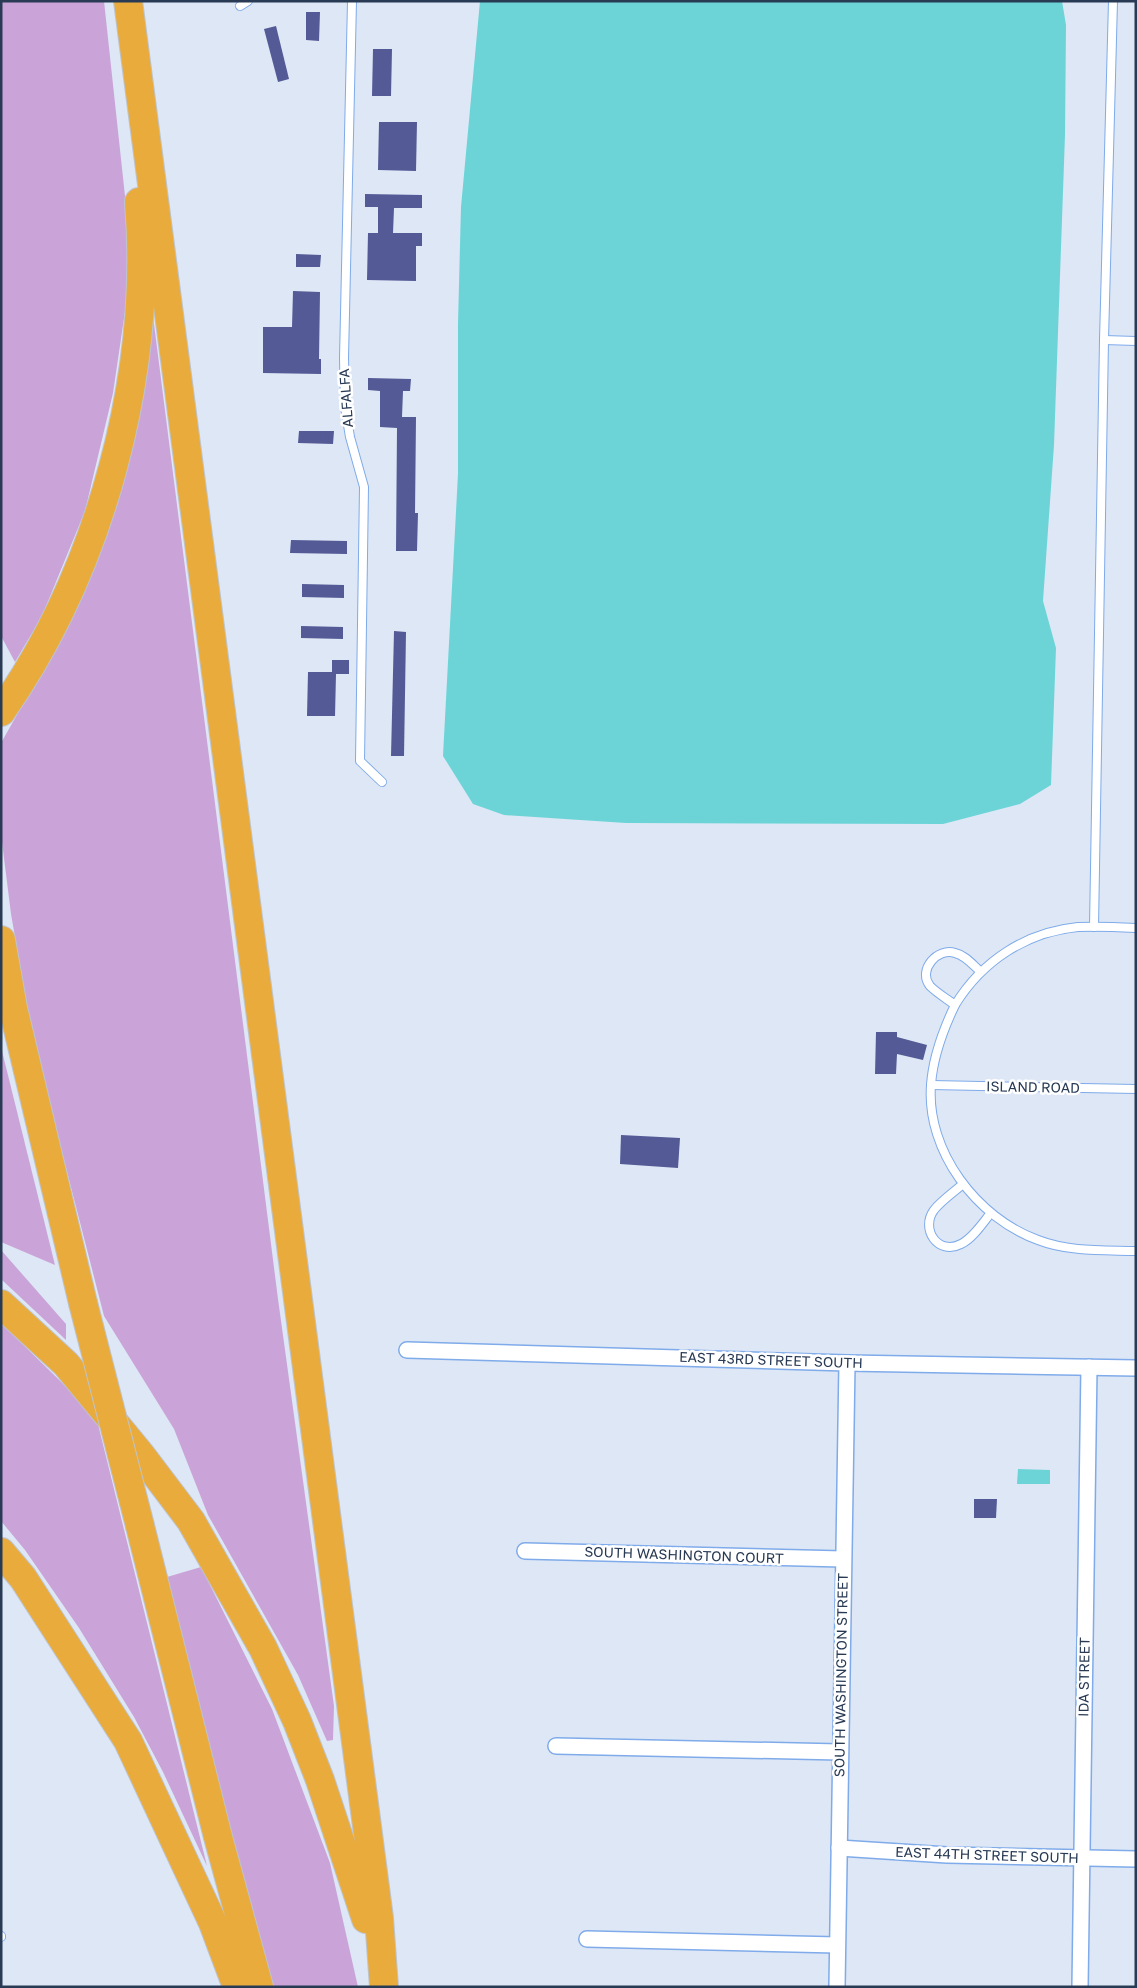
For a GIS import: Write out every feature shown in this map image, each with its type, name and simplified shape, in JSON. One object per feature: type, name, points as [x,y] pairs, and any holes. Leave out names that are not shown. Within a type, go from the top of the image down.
[{"type":"highway","points":[[1,712],[23,681],[66,599],[113,472],[126,413],[138,341],[140,216],[121,17],[124,1]]},
{"type":"highway","points":[[128,1],[361,1781],[378,1918],[383,1984]]},
{"type":"highway","points":[[1,940],[13,1008],[83,1303],[218,1837],[259,1987]]},
{"type":"highway","points":[[1,1304],[66,1364],[141,1455],[191,1521],[232,1590],[263,1648],[301,1730],[363,1908],[383,1984]]},
{"type":"highway","points":[[1,1552],[23,1578],[128,1741],[213,1923],[237,1987]]},
{"type":"street","name":"EAST 43RD STREET SOUTH","points":[[407,1350],[847,1363],[1136,1368]]},
{"type":"street","name":"SOUTH WASHINGTON STREET","points":[[837,1987],[847,1363]]},
{"type":"street","name":"IDA STREET","points":[[1080,1987],[1089,1367]]},
{"type":"street","name":"SOUTH WASHINGTON COURT","points":[[525,1551],[843,1560]]},
{"type":"street","points":[[556,1746],[840,1752]]},
{"type":"street","name":"EAST 44TH STREET SOUTH","points":[[839,1848],[948,1855],[1136,1859]]},
{"type":"street","points":[[587,1940],[837,1945]]},
{"type":"lane","points":[[240,6],[248,1]]},
{"type":"lane","name":"ALFALFA","points":[[352,1],[344,349],[345,407],[350,437],[364,487],[360,761],[382,782]]},
{"type":"lane","points":[[1094,927],[1104,340],[1113,1]]},
{"type":"lane","points":[[1104,340],[1136,341]]},
{"type":"lane","points":[[1136,928],[1077,927],[1032,938],[1003,952],[980,971],[964,990],[955,1005],[944,1028],[936,1053],[931,1085],[932,1116],[941,1144],[963,1184],[990,1214],[1019,1233],[1064,1247],[1087,1250],[1136,1250]]},
{"type":"lane","points":[[955,1005],[929,985],[927,978],[928,968],[932,959],[938,954],[955,952],[980,971]]},
{"type":"lane","name":"ISLAND ROAD","points":[[931,1085],[1136,1089]]},
{"type":"lane","points":[[963,1184],[934,1210],[929,1230],[932,1238],[941,1246],[960,1245],[969,1239],[990,1214]]},
{"type":"shaded area","points":[[1,1],[104,1],[128,224],[127,298],[113,393],[85,511],[42,616],[15,662],[1,636]]},
{"type":"shaded area","points":[[153,316],[278,1299],[334,1706],[333,1740],[327,1741],[298,1675],[208,1515],[174,1429],[104,1316],[32,1035],[11,914],[1,834],[1,743],[66,628],[148,317]]},
{"type":"shaded area","points":[[1,1047],[55,1265],[1,1242]]},
{"type":"shaded area","points":[[1,1250],[66,1324],[66,1340],[1,1279]]},
{"type":"shaded area","points":[[1,1323],[96,1416],[207,1866],[163,1772],[134,1717],[79,1628],[25,1550],[1,1521]]},
{"type":"shaded area","points":[[201,1567],[272,1709],[330,1863],[358,1987],[271,1987],[188,1670],[167,1577]]},
{"type":"water","points":[[480,1],[1062,1],[1066,25],[1065,135],[1054,445],[1043,601],[1056,648],[1051,785],[1020,804],[943,824],[626,823],[504,815],[473,804],[443,756],[458,474],[458,324],[461,207]]},
{"type":"water","points":[[1018,1469],[1050,1470],[1050,1484],[1017,1484]]},
{"type":"building","points":[[306,12],[320,12],[319,41],[306,40]]},
{"type":"building","points":[[276,26],[289,79],[278,82],[264,29]]},
{"type":"building","points":[[373,49],[392,49],[391,96],[372,96]]},
{"type":"building","points":[[379,122],[417,122],[416,171],[378,170]]},
{"type":"building","points":[[365,194],[422,195],[422,208],[394,208],[393,233],[422,233],[422,246],[416,246],[416,281],[367,280],[368,233],[378,233],[378,207],[365,207]]},
{"type":"building","points":[[296,254],[321,255],[320,267],[296,267]]},
{"type":"building","points":[[293,291],[320,292],[319,359],[321,359],[321,374],[263,373],[263,327],[292,327]]},
{"type":"building","points":[[368,378],[411,379],[410,391],[403,391],[402,417],[416,417],[415,513],[418,513],[417,551],[396,551],[397,428],[380,427],[380,391],[368,390]]},
{"type":"building","points":[[299,431],[334,431],[333,444],[298,443]]},
{"type":"building","points":[[291,540],[347,541],[347,554],[290,553]]},
{"type":"building","points":[[302,584],[344,585],[344,598],[302,597]]},
{"type":"building","points":[[301,626],[343,627],[343,639],[301,638]]},
{"type":"building","points":[[394,631],[406,632],[404,756],[391,756]]},
{"type":"building","points":[[332,660],[349,660],[349,674],[336,674],[335,716],[307,716],[308,672],[332,672]]},
{"type":"building","points":[[876,1032],[897,1032],[897,1037],[927,1045],[923,1060],[897,1054],[896,1074],[875,1074]]},
{"type":"building","points":[[621,1135],[680,1138],[678,1168],[620,1164]]},
{"type":"building","points":[[974,1499],[997,1499],[996,1518],[974,1518]]}]
